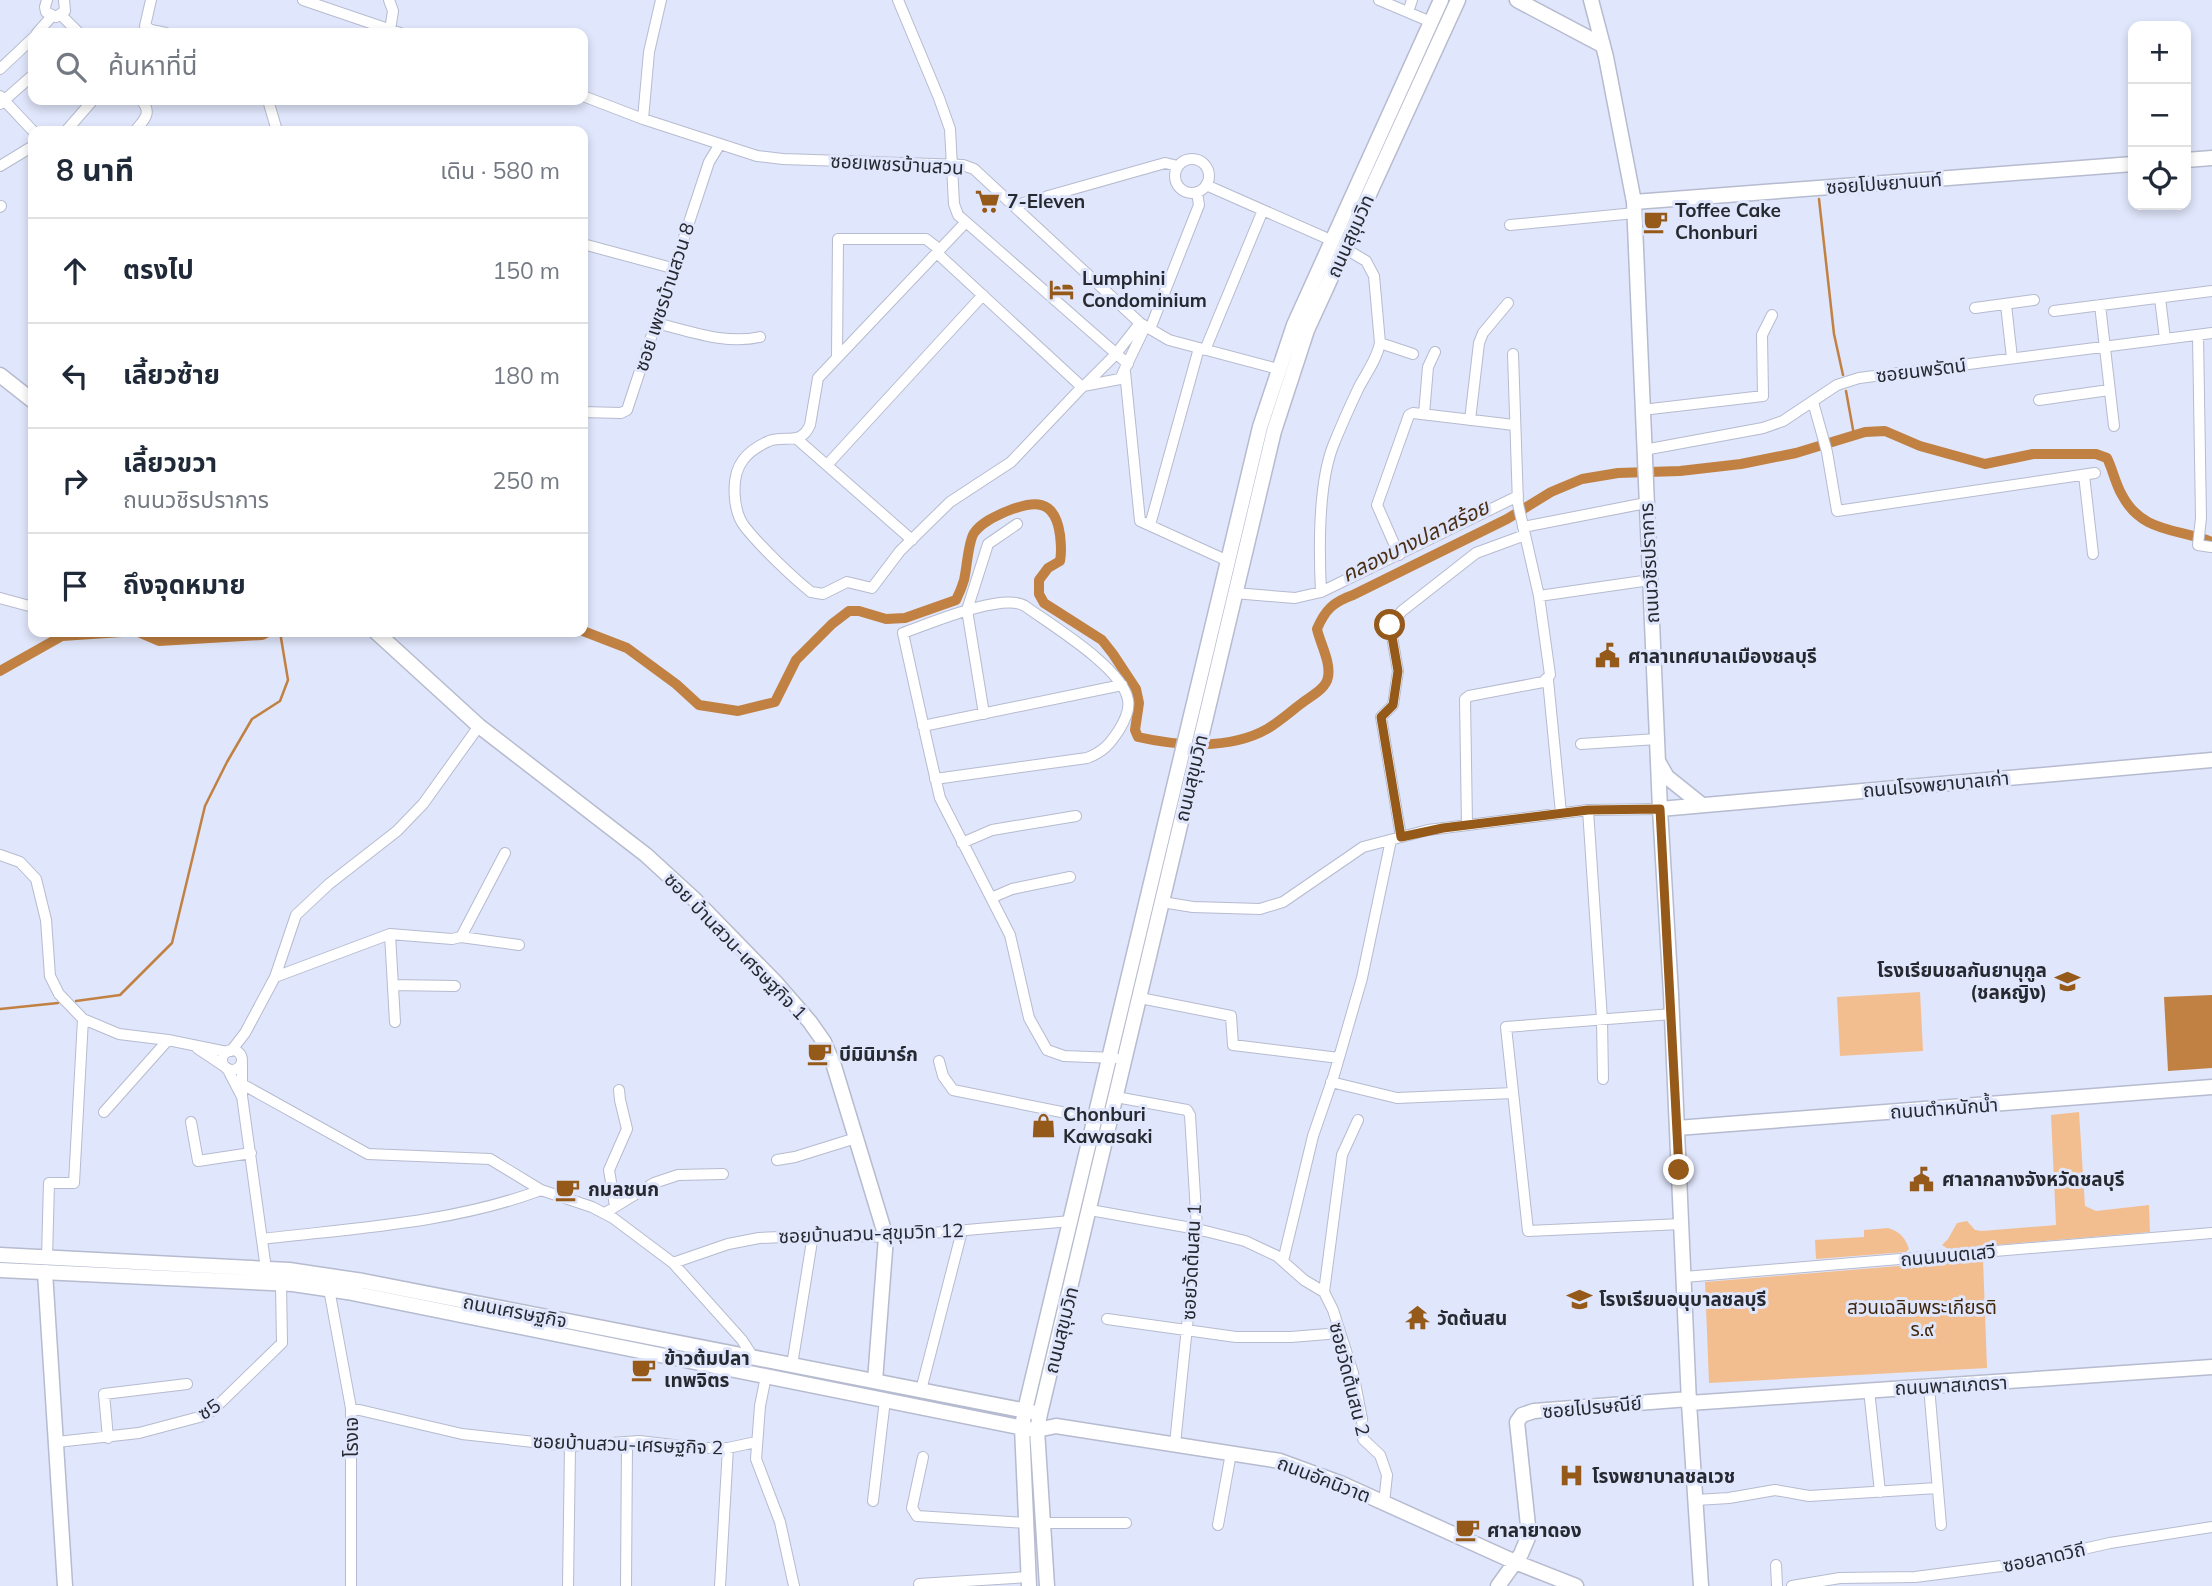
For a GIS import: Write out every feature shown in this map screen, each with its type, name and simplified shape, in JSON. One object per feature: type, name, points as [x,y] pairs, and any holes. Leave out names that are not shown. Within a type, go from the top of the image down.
[{"type":"street","points":[[47,0],[45,6],[72,28]]},
{"type":"street","points":[[43,28],[66,5],[64,0]]},
{"type":"street","points":[[148,28],[145,26],[150,0]]},
{"type":"street","points":[[303,0],[384,28]]},
{"type":"street","points":[[389,0],[395,28]]},
{"type":"street","points":[[643,119],[649,52],[661,0]]},
{"type":"street","points":[[898,0],[950,129],[954,204],[958,215],[1115,355],[1126,368],[1140,521],[1227,561]]},
{"type":"street","points":[[1379,0],[1431,22]]},
{"type":"street","points":[[1408,12],[1412,0]]},
{"type":"street","name":"ถนนสุขุมวิท","points":[[1212,656],[1234,593],[1291,374],[1441,0]]},
{"type":"street","name":"ถนนสุขุมวิท","points":[[1029,1581],[1022,1427],[1025,1410],[1110,1058],[1198,719],[1212,656],[1227,561],[1260,427],[1294,325],[1342,242],[1458,0]]},
{"type":"street","points":[[1517,0],[1602,45]]},
{"type":"street","name":"ถนนวชิรปราการ","points":[[1591,0],[1634,207],[1660,809],[1689,1401],[1701,1586]]},
{"type":"street","points":[[0,69],[28,43]]},
{"type":"street","points":[[28,79],[2,101],[28,126]]},
{"type":"street","name":"ซอยเพชรบ้านสวน","points":[[588,98],[757,156],[952,164],[974,169],[1145,326],[1169,340],[1278,369]]},
{"type":"street","points":[[70,126],[89,105]]},
{"type":"street","points":[[139,126],[148,115],[145,105]]},
{"type":"street","points":[[269,105],[276,126]]},
{"type":"street","name":"ซอย เพชรบ้านสวน 8","points":[[588,412],[621,413],[626,410],[709,162],[720,144]]},
{"type":"street","points":[[0,166],[28,149]]},
{"type":"street","points":[[2191,160],[2212,158]]},
{"type":"street","points":[[1013,206],[1165,163],[1178,166],[1191,159],[1200,161],[1207,169],[1206,185],[1197,192],[1187,192],[1178,186],[1175,176],[1178,166]]},
{"type":"street","name":"ซอยโปษยานนท์","points":[[1634,207],[2128,164]]},
{"type":"street","points":[[1206,185],[1342,242],[1366,261],[1374,276],[1380,342],[1378,353],[1332,449],[1325,482],[1319,555],[1321,592]]},
{"type":"street","points":[[1084,386],[1120,379],[1199,205],[1197,192]]},
{"type":"street","points":[[1510,225],[1634,207]]},
{"type":"street","points":[[1150,526],[1202,349],[1263,210]]},
{"type":"street","points":[[965,223],[818,378],[810,425],[804,435],[797,439],[772,440],[745,457],[739,467],[735,493],[745,527],[808,590],[823,594],[847,582],[872,588],[912,540],[955,498],[1011,462],[1145,326]]},
{"type":"street","points":[[837,358],[838,239],[926,239],[982,295],[1084,386]]},
{"type":"street","points":[[588,245],[672,268]]},
{"type":"street","points":[[2054,311],[2212,291]]},
{"type":"street","points":[[827,465],[982,295]]},
{"type":"street","points":[[2160,298],[2165,339]]},
{"type":"street","points":[[1975,308],[2034,300]]},
{"type":"street","points":[[1470,419],[1479,343],[1483,333],[1508,303]]},
{"type":"street","points":[[2006,305],[2012,358]]},
{"type":"street","points":[[2100,305],[2114,426]]},
{"type":"street","points":[[1642,410],[1763,396],[1762,335],[1772,314]]},
{"type":"street","points":[[656,323],[722,339],[741,341],[760,337]]},
{"type":"street","name":"ซอยนพรัตน์","points":[[1644,457],[1783,421],[1837,385],[1859,378],[2212,333]]},
{"type":"street","points":[[2199,335],[2198,545],[2210,547]]},
{"type":"street","points":[[1380,342],[1413,354]]},
{"type":"street","points":[[1424,414],[1428,367],[1435,352]]},
{"type":"street","points":[[1513,354],[1518,500],[1539,596],[1550,675],[1548,680],[1560,813]]},
{"type":"street","points":[[0,375],[28,397]]},
{"type":"street","points":[[2039,400],[2109,390]]},
{"type":"street","points":[[1813,402],[1827,452],[1837,511],[2095,473]]},
{"type":"street","points":[[1399,555],[1378,510],[1377,499],[1406,420],[1413,412],[1514,425]]},
{"type":"street","points":[[797,439],[912,540]]},
{"type":"street","points":[[2084,475],[2093,554]]},
{"type":"street","points":[[1234,593],[1295,598],[1321,592],[1518,500]]},
{"type":"street","points":[[1283,1261],[1312,1136],[1363,978],[1396,838],[1381,717],[1393,705],[1398,671],[1390,625],[1402,611],[1476,553],[1523,527],[1646,503]]},
{"type":"street","points":[[985,714],[968,610],[988,544],[1017,524]]},
{"type":"street","points":[[1539,596],[1650,580]]},
{"type":"street","points":[[0,598],[28,606]]},
{"type":"street","points":[[935,779],[1087,758],[1098,754],[1111,743],[1125,722],[1128,699],[1122,685],[1109,668],[1021,603],[1010,602],[968,610],[903,633],[923,726],[935,779],[940,798],[1010,935],[1029,1018],[1043,1046],[1063,1056],[1125,1059]]},
{"type":"street","name":"ซอย บ้านสวน-เศรษฐกิจ 1","points":[[382,637],[480,726],[646,855],[694,899],[777,984],[824,1042],[834,1066],[886,1237],[875,1381]]},
{"type":"street","points":[[1467,825],[1465,699],[1548,680]]},
{"type":"street","points":[[923,726],[1122,685]]},
{"type":"street","points":[[242,1096],[225,1067],[223,1057],[244,1033],[275,977],[296,915],[329,884],[397,831],[423,804],[480,726]]},
{"type":"street","points":[[1581,744],[1657,739]]},
{"type":"street","name":"ถนนสุขุมวิท","points":[[1047,1586],[1037,1430],[1162,902],[1191,748]]},
{"type":"street","name":"ถนนโรงพยาบาลเก่า","points":[[1660,809],[2212,760]]},
{"type":"street","points":[[1658,761],[1667,777],[1695,806],[1676,816],[1668,826],[1663,852]]},
{"type":"street","points":[[1162,902],[1193,907],[1260,909],[1283,902],[1363,847],[1396,838],[1428,830],[1560,813],[1660,809]]},
{"type":"street","points":[[1588,810],[1602,1019],[1603,1079]]},
{"type":"street","points":[[962,842],[992,831],[1076,816]]},
{"type":"street","points":[[461,937],[505,853]]},
{"type":"street","points":[[0,855],[20,862],[36,879],[46,920],[50,976],[59,994],[83,1019],[119,1034],[237,1051],[242,1061]]},
{"type":"street","points":[[991,898],[1012,889],[1070,877]]},
{"type":"street","points":[[275,977],[390,934],[452,939],[461,937],[519,945]]},
{"type":"street","points":[[390,934],[395,1022]]},
{"type":"street","points":[[393,985],[456,986]]},
{"type":"street","points":[[1140,998],[1231,1016],[1233,1045],[1339,1058]]},
{"type":"street","points":[[1672,1014],[1506,1027],[1528,1231],[1682,1224]]},
{"type":"street","points":[[65,1586],[46,1264],[49,1184],[74,1183],[83,1019]]},
{"type":"street","points":[[244,1033],[242,1096],[265,1269]]},
{"type":"street","points":[[104,1112],[168,1040]]},
{"type":"street","points":[[194,1046],[225,1067],[235,1069],[242,1061]]},
{"type":"street","points":[[939,1061],[943,1076],[953,1090],[1096,1119]]},
{"type":"street","points":[[1331,1082],[1397,1098],[1513,1093]]},
{"type":"street","points":[[242,1084],[368,1154],[490,1159],[541,1190],[605,1213],[673,1264],[742,1340],[753,1357]]},
{"type":"street","name":"ถนนตำหนักน้ำ","points":[[1677,1128],[2212,1087]]},
{"type":"street","points":[[615,1206],[609,1170],[627,1129],[620,1090]]},
{"type":"street","name":"ซอยวัดต้นสน 1","points":[[1116,1097],[1187,1110],[1190,1115],[1196,1229],[1175,1444]]},
{"type":"street","points":[[1090,1210],[1196,1229],[1245,1241],[1283,1261],[1304,1280],[1324,1292],[1342,1155],[1358,1120]]},
{"type":"street","points":[[191,1122],[198,1161],[251,1153]]},
{"type":"street","points":[[777,1160],[856,1138]]},
{"type":"street","points":[[605,1213],[654,1183],[678,1175],[723,1174]]},
{"type":"street","points":[[262,1239],[454,1214],[506,1204],[541,1190]]},
{"type":"street","name":"ซอยบ้านสวน-สุขุมวิท 12","points":[[673,1264],[728,1244],[759,1238],[813,1235],[886,1237],[1071,1221]]},
{"type":"street","points":[[921,1390],[962,1231]]},
{"type":"street","name":"ถนนมนตเสวี","points":[[1684,1277],[2212,1233]]},
{"type":"street","points":[[792,1364],[813,1235]]},
{"type":"street","name":"ถนนเศรษฐกิจ","points":[[0,1255],[46,1264],[329,1289],[1037,1430]]},
{"type":"street","name":"ถนนเศรษฐกิจ","points":[[0,1270],[46,1264],[265,1269],[363,1281],[1040,1414]]},
{"type":"street","name":"ซ5","points":[[57,1443],[139,1433],[190,1420],[213,1410],[282,1343],[281,1284]]},
{"type":"street","name":"โรงเจ","points":[[329,1289],[351,1408],[351,1586]]},
{"type":"street","name":"ซอยวัดต้นสน 2","points":[[1324,1292],[1353,1373],[1363,1439],[1380,1455],[1387,1475],[1384,1503]]},
{"type":"street","points":[[1107,1319],[1236,1337],[1291,1337],[1340,1333]]},
{"type":"street","name":"ถนนพาสเภตรา","points":[[1689,1401],[2212,1367]]},
{"type":"street","points":[[765,1376],[756,1442],[757,1459],[780,1522],[794,1586]]},
{"type":"street","points":[[108,1438],[104,1394],[187,1384]]},
{"type":"street","points":[[1930,1387],[1941,1525]]},
{"type":"street","points":[[1869,1390],[1880,1492]]},
{"type":"street","points":[[873,1501],[885,1400]]},
{"type":"street","name":"ซอยไปรษณีย์","points":[[1516,1562],[1527,1544],[1529,1535],[1518,1448],[1517,1422],[1522,1416],[1534,1412],[1689,1401]]},
{"type":"street","name":"ซอยบ้านสวน-เศรษฐกิจ 2","points":[[351,1408],[462,1434],[570,1446],[639,1441],[700,1448],[756,1442]]},
{"type":"street","name":"ถนนอัคนิวาต","points":[[1040,1414],[1056,1426]]},
{"type":"street","name":"ถนนอัคนิวาต","points":[[1037,1430],[1056,1426],[1280,1461],[1576,1586]]},
{"type":"street","points":[[626,1586],[627,1442]]},
{"type":"street","points":[[568,1586],[570,1446]]},
{"type":"street","points":[[720,1586],[728,1447]]},
{"type":"street","points":[[1218,1525],[1231,1453]]},
{"type":"street","points":[[923,1457],[912,1508],[917,1516],[1026,1523]]},
{"type":"street","points":[[1696,1500],[1729,1498],[1774,1490],[1809,1496],[1937,1488]]},
{"type":"street","points":[[1044,1523],[1126,1524]]},
{"type":"street","name":"ซอยลาดวิถี","points":[[1792,1586],[1840,1578],[1914,1577],[2017,1564],[2110,1543],[2212,1527]]},
{"type":"street","points":[[1498,1586],[1516,1562]]},
{"type":"street","points":[[1776,1565],[1777,1586]]},
{"type":"street","points":[[919,1584],[1029,1581]]},
{"type":"green space","points":[[1920,992],[1923,1051],[1840,1056],[1837,997]]},
{"type":"green space","points":[[2079,1112],[2085,1206],[2096,1211],[2149,1205],[2150,1232],[1948,1249],[1942,1245],[1957,1223],[1967,1221],[1975,1230],[1982,1231],[2056,1225],[2051,1115]]},
{"type":"green space","points":[[1888,1228],[1904,1238],[1909,1249],[1906,1252],[1816,1259],[1815,1240],[1864,1237],[1864,1230]]},
{"type":"green space","name":"สวนเฉลิมพระเกียรติ ร.๙","points":[[1983,1259],[1987,1368],[1709,1383],[1705,1282]]},
{"type":"shaded area","points":[[2212,995],[2212,1068],[2168,1071],[2164,997]]},
{"type":"waterway","points":[[1819,199],[1834,334],[1843,375]]},
{"type":"waterway","points":[[1846,391],[1854,435]]},
{"type":"waterway","name":"คลองบางปลาสร้อย","points":[[588,633],[627,648],[676,684],[699,705],[738,711],[775,702],[796,660],[849,611],[859,611],[886,619],[905,618],[956,600],[964,580],[970,542],[977,529],[992,518],[1015,508],[1042,505],[1048,508],[1057,523],[1061,548],[1060,561],[1048,568],[1039,580],[1039,594],[1044,603],[1102,640],[1113,654],[1136,689],[1139,703],[1135,730],[1138,737],[1203,744],[1252,736],[1267,729],[1321,689],[1327,681],[1329,671],[1317,629],[1323,617],[1335,604],[1507,519],[1551,492],[1582,479],[1618,473],[1680,471],[1741,464],[1796,453],[1865,432],[1885,431],[1920,446],[1985,464],[2033,454],[2096,454],[2107,458],[2122,495],[2139,516],[2161,527],[2212,542]]},
{"type":"waterway","name":"คลองบางปลาสร้อย","points":[[0,671],[60,637]]},
{"type":"waterway","name":"คลองบางปลาสร้อย","points":[[150,637],[159,641],[228,637]]},
{"type":"waterway","points":[[76,1001],[120,995],[172,943],[205,806],[252,719],[280,701],[288,680],[281,637]]},
{"type":"waterway","points":[[0,1009],[58,1003]]},
{"type":"place","name":"7-Eleven","points":[[987,201]]},
{"type":"place","name":"Toffee Cake Chonburi","points":[[1655,221]]},
{"type":"place","name":"Lumphini Condominium","points":[[1062,289]]},
{"type":"place","name":"ศาลาเทศบาลเมืองชลบุรี","points":[[1608,656]]},
{"type":"place","name":"โรงเรียนชลกันยานุกูล (ชลหญิง)","points":[[2067,981]]},
{"type":"place","name":"บีมินิมาร์ก","points":[[819,1054]]},
{"type":"place","name":"Chonburi Kawasaki","points":[[1043,1125]]},
{"type":"place","name":"ศาลากลางจังหวัดชลบุรี","points":[[1922,1179]]},
{"type":"place","name":"กมลชนก","points":[[568,1189]]},
{"type":"place","name":"โรงเรียนอนุบาลชลบุรี","points":[[1579,1299]]},
{"type":"place","name":"วัดต้นสน","points":[[1417,1318]]},
{"type":"place","name":"ข้าวต้มปลา เทพจิตร","points":[[644,1369]]},
{"type":"place","name":"โรงพยาบาลชลเวช","points":[[1572,1476]]},
{"type":"place","name":"ศาลายาดอง","points":[[1467,1530]]},
{"type":"route","points":[[1390,625],[1398,671],[1393,705],[1381,717],[1401,837],[1428,830],[1588,810],[1660,809],[1679,1170]]}]
